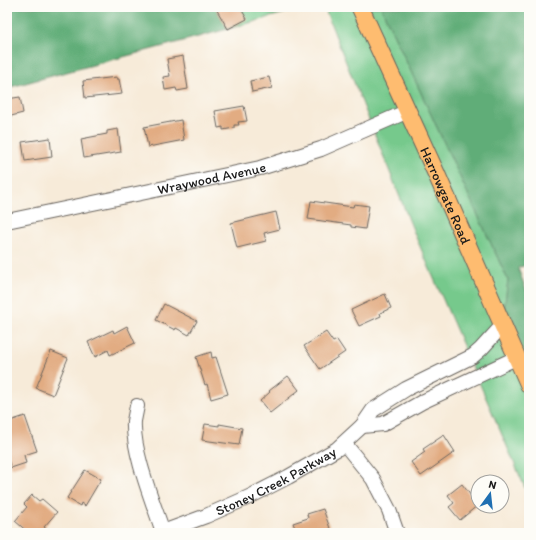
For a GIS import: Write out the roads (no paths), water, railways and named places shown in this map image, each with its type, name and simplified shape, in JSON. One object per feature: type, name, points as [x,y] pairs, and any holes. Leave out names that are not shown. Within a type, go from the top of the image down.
[{"type":"main road","name":"Harrowgate Road","points":[[360,7],[436,173],[529,385]]},
{"type":"street","name":"Wraywood Avenue","points":[[7,221],[260,168],[321,149],[408,111]]},
{"type":"street","name":"Stoney Creek Parkway","points":[[161,532],[200,518],[250,497],[337,449],[362,426],[373,410],[406,389],[474,356],[502,326]]},
{"type":"street","points":[[362,426],[383,424],[422,402],[516,358]]},
{"type":"street","points":[[137,406],[134,422],[139,458],[161,532]]},
{"type":"street","points":[[344,443],[372,479],[390,510],[397,533]]}]
